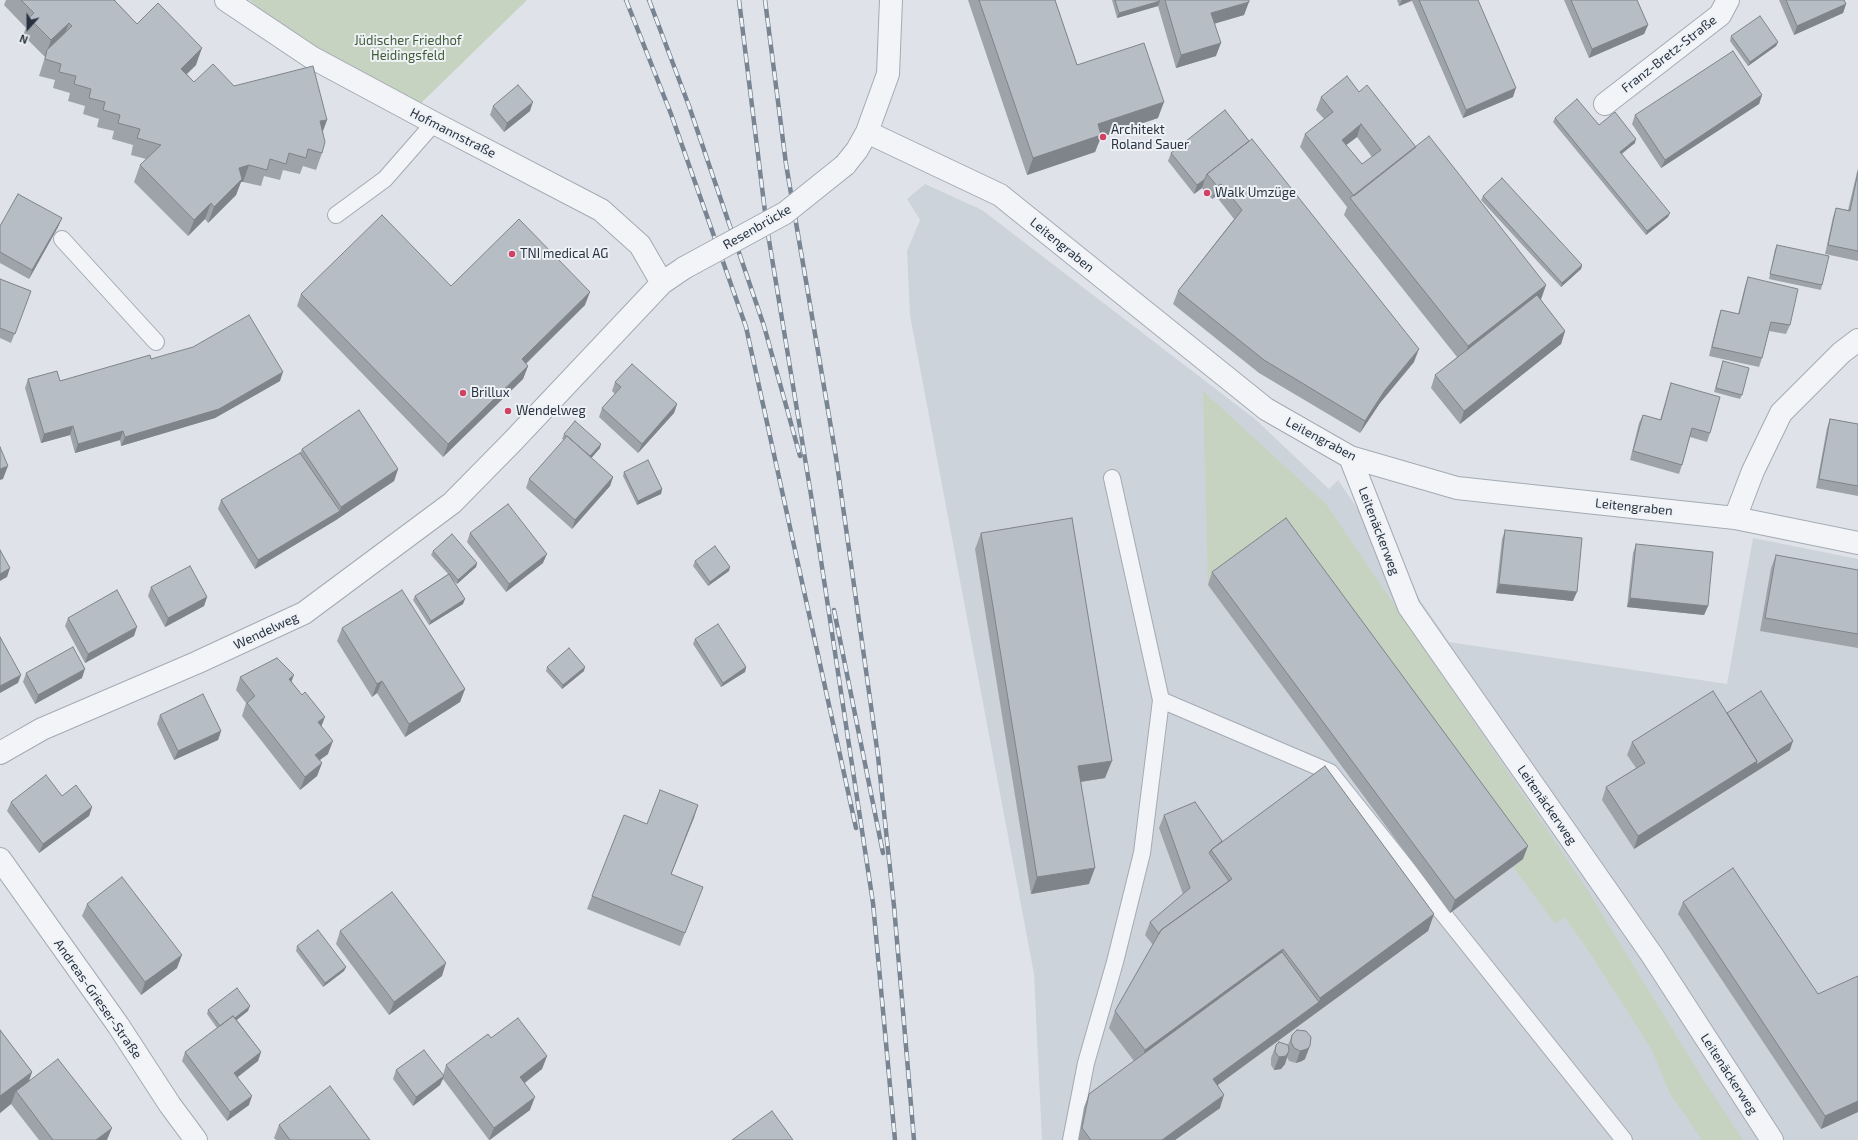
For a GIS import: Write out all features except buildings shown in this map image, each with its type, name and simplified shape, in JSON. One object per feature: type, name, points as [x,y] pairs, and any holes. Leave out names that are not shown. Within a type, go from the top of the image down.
[{"type":"street","name":"Hofmannstraße","points":[[226,0],[311,57],[601,210],[640,245],[662,283]]},
{"type":"street","name":"Resenbrücke","points":[[684,268],[785,213],[845,165],[857,150],[867,132],[888,74],[891,0]]},
{"type":"street","name":"Franz-Bretz-Straße","points":[[1605,104],[1720,15],[1728,0]]},
{"type":"street","name":"Leitengraben","points":[[867,132],[1000,195],[1266,409],[1350,457],[1457,488],[1735,518],[1858,543]]},
{"type":"street","name":"Wendelweg","points":[[0,753],[42,729],[196,664],[304,613],[452,503],[513,441],[662,283],[684,268]]},
{"type":"street","points":[[1735,518],[1753,471],[1781,414],[1841,353],[1858,340]]},
{"type":"street","name":"Leitenäckerweg","points":[[1350,457],[1409,607],[1652,955],[1772,1140]]},
{"type":"street","name":"Andreas-Grieser-Straße","points":[[0,859],[118,1025],[170,1105],[196,1140]]},
{"type":"lane","points":[[336,215],[385,179],[434,123]]},
{"type":"lane","points":[[62,239],[156,342]]},
{"type":"lane","points":[[1071,1140],[1086,1063],[1115,962],[1142,853],[1161,700],[1112,478]]},
{"type":"lane","points":[[1161,700],[1330,772],[1624,1140]]},
{"type":"shaded area","points":[[925,184],[982,210],[1255,419],[1329,489],[1338,480],[1449,642],[1727,684],[1753,538],[1858,559],[1858,1140],[1042,1140],[1034,974],[910,315],[907,251],[920,220],[907,199]]},
{"type":"green space","name":"Jüdischer Friedhof Heidingsfeld","points":[[249,0],[527,0],[416,108],[313,51]]},
{"type":"green space","points":[[1203,391],[1326,504],[1585,886],[1696,1068],[1743,1140],[1702,1140],[1669,1092],[1652,1050],[1584,944],[1564,917],[1555,924],[1513,867],[1523,859],[1208,585]]},
{"type":"railway","points":[[626,0],[671,114],[746,327],[856,828]]},
{"type":"railway","points":[[649,0],[689,106],[764,326],[800,456]]},
{"type":"railway","points":[[739,0],[767,228],[812,501],[873,903],[895,1140]]},
{"type":"railway","points":[[765,0],[786,164],[836,457],[878,756],[894,906],[914,1140]]},
{"type":"railway","points":[[834,610],[883,853]]},
{"type":"place","name":"Architekt Roland Sauer","points":[[1103,137]]},
{"type":"place","name":"Walk Umzüge","points":[[1207,193]]},
{"type":"place","name":"TNI medical AG","points":[[512,254]]},
{"type":"place","name":"Brillux","points":[[463,393]]},
{"type":"place","name":"Wendelweg","points":[[508,411]]}]
